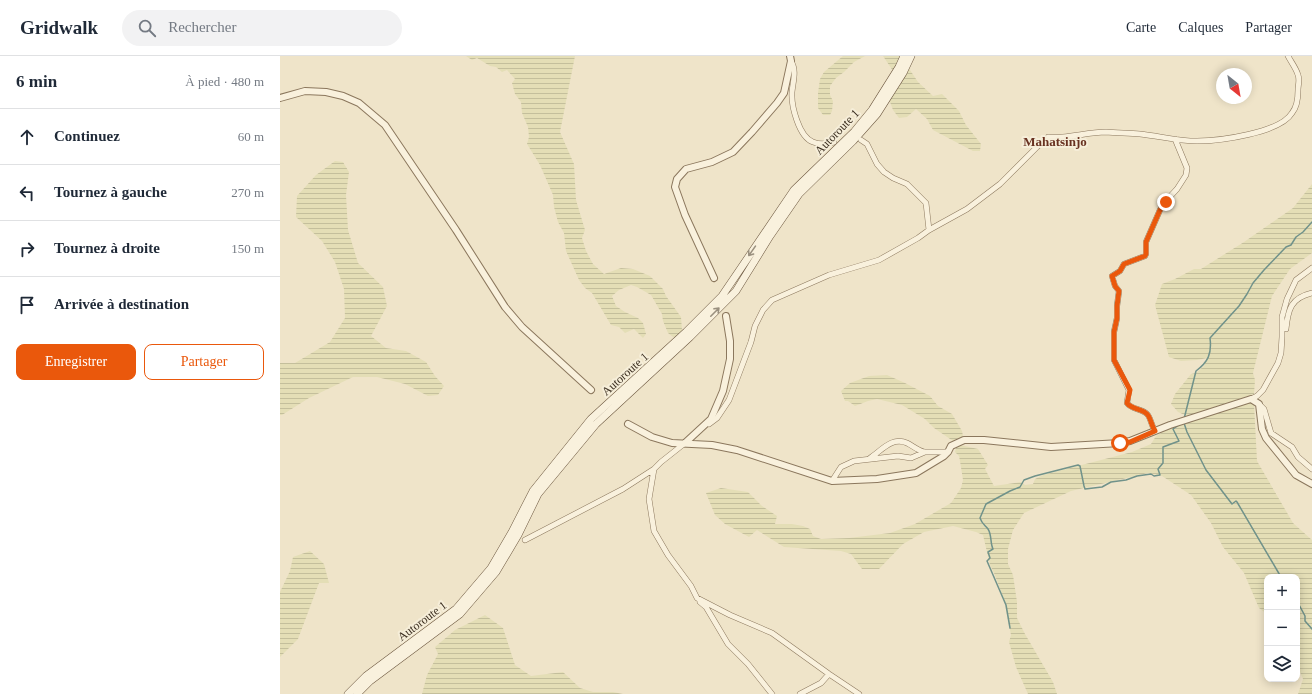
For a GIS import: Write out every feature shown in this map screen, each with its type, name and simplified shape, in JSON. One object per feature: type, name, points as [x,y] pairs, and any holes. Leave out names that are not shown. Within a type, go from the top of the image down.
[{"type":"main road","name":"Autoroute 1","points":[[348,694],[366,676],[456,609],[491,568],[533,491],[591,419],[686,332],[722,296],[794,190],[854,132],[872,110],[899,67],[904,56]]},
{"type":"main road","name":"Autoroute 1","points":[[357,694],[370,681],[460,614],[496,572],[518,535],[538,494],[596,424],[690,337],[736,291],[770,236],[799,194],[853,141],[876,114],[903,73],[911,56]]},
{"type":"street","points":[[526,540],[623,490],[654,469],[716,418],[728,400],[751,342],[755,326],[763,310],[772,300],[829,275],[879,260],[918,238],[966,209],[1000,184],[1048,138],[1061,138],[1105,132],[1138,134],[1197,141],[1230,138],[1264,130],[1280,123],[1292,114],[1298,96],[1298,74],[1288,56]]},
{"type":"street","points":[[791,59],[795,69],[791,93],[793,109],[803,134],[812,142],[817,144],[834,142]]},
{"type":"street","points":[[714,278],[685,215],[675,187],[677,178],[686,169],[712,162],[733,152],[777,103],[784,93],[791,59]]},
{"type":"street","points":[[280,98],[305,92],[326,92],[343,96],[359,102],[384,125],[456,230],[505,307],[522,327],[591,390]]},
{"type":"street","points":[[1155,431],[1151,426],[1151,422],[1147,414],[1127,403],[1130,390],[1114,360],[1114,332],[1117,318],[1119,291],[1115,286],[1112,276],[1120,271],[1124,264],[1145,256],[1146,242],[1160,210],[1186,175],[1187,168],[1175,139]]},
{"type":"street","points":[[861,140],[867,144],[877,164],[884,172],[897,181],[906,184],[926,203],[929,230]]},
{"type":"street","points":[[628,424],[652,437],[672,442],[712,445],[737,450],[832,480],[877,479],[916,474],[948,452],[951,446],[964,440],[984,440],[1037,446],[1066,447],[1130,442],[1184,420],[1251,399],[1264,390],[1278,364],[1281,353],[1282,317],[1287,299],[1296,280],[1312,268]]},
{"type":"street","points":[[1282,338],[1286,330],[1287,318],[1293,302],[1302,295],[1312,293]]},
{"type":"street","points":[[702,429],[711,419],[723,391],[727,376],[730,359],[730,341],[726,316]]},
{"type":"street","points":[[1251,399],[1264,409],[1271,433],[1292,447],[1298,456],[1312,469]]},
{"type":"street","points":[[1259,404],[1262,428],[1266,438],[1296,475],[1311,484]]},
{"type":"street","points":[[868,459],[890,443],[896,442],[906,442],[917,450],[925,452]]},
{"type":"street","points":[[832,480],[841,467],[854,461],[898,456],[911,458],[925,452],[948,452]]},
{"type":"street","points":[[654,469],[649,500],[654,531],[668,555],[691,586],[697,598],[706,607],[728,644],[748,664],[772,694]]},
{"type":"street","points":[[697,598],[730,615],[772,633],[859,694]]},
{"type":"street","points":[[800,694],[821,683],[829,674]]},
{"type":"shaded area","points":[[466,56],[575,56],[560,132],[574,164],[576,200],[585,230],[582,238],[586,251],[593,264],[604,274],[621,268],[633,269],[650,276],[663,289],[666,296],[681,317],[682,330],[679,336],[673,337],[668,333],[662,314],[651,295],[631,285],[619,290],[612,296],[616,306],[638,318],[643,323],[646,334],[643,338],[634,329],[625,333],[619,327],[611,325],[592,293],[585,288],[579,280],[566,251],[564,233],[558,222],[554,207],[553,195],[540,165],[527,144],[529,137],[528,127],[522,113],[521,102],[515,94],[512,83],[515,79],[507,70],[502,72],[496,67],[490,66],[477,58],[472,60]]},
{"type":"shaded area","points":[[843,56],[865,56],[854,62],[836,78],[830,86],[830,95],[833,101],[832,111],[830,115],[823,115],[818,108],[820,79],[824,72]]},
{"type":"shaded area","points":[[883,56],[904,56],[908,67],[918,82],[933,96],[942,94],[959,111],[966,125],[981,144],[980,151],[973,151],[933,130],[927,119],[916,109],[907,117],[899,118],[893,110],[887,94],[895,74]]},
{"type":"shaded area","points":[[335,161],[343,162],[349,172],[346,195],[348,230],[358,263],[383,287],[387,306],[371,336],[386,348],[406,351],[426,362],[444,386],[438,395],[428,396],[405,384],[377,377],[353,377],[309,398],[280,415],[280,363],[295,363],[330,342],[345,318],[344,289],[335,262],[322,241],[296,217],[297,196],[316,175]]},
{"type":"shaded area","points":[[1312,184],[1312,253],[1290,269],[1272,296],[1253,373],[1255,380],[1254,394],[1187,416],[1178,412],[1171,404],[1175,394],[1191,374],[1196,373],[1204,366],[1207,358],[1181,361],[1169,357],[1155,305],[1162,284],[1194,269],[1201,269],[1244,242],[1293,208]]},
{"type":"shaded area","points":[[887,375],[930,396],[938,406],[952,414],[962,431],[963,436],[953,441],[934,428],[925,419],[902,405],[877,399],[855,406],[848,401],[845,401],[841,391],[850,383],[869,376]]},
{"type":"shaded area","points":[[1250,402],[1254,403],[1257,461],[1293,523],[1312,540],[1312,694],[1298,694],[1303,679],[1300,672],[1300,574],[1264,574],[1264,612],[1259,608],[1244,573],[1223,547],[1211,523],[1191,495],[1162,476],[1148,473],[1071,491],[1024,513],[1013,530],[1008,549],[1008,564],[1013,575],[1017,602],[1017,618],[1053,682],[1057,694],[1028,694],[1016,667],[1009,642],[1011,635],[1004,599],[990,565],[983,535],[953,526],[924,532],[903,544],[879,569],[862,569],[851,554],[841,551],[784,547],[757,530],[749,537],[725,524],[715,515],[706,493],[721,488],[748,492],[762,506],[777,516],[775,524],[792,524],[803,526],[810,529],[813,536],[821,539],[849,538],[890,533],[915,524],[951,503],[961,488],[963,480],[959,456],[955,452],[956,448],[960,445],[978,449],[988,465],[985,469],[994,486],[1021,482],[1025,485],[1033,484],[1035,479],[1043,475],[1132,452],[1151,444],[1156,436],[1168,429]]},
{"type":"shaded area","points":[[310,551],[324,564],[329,583],[319,583],[298,639],[280,657],[280,592],[290,571],[293,557]]},
{"type":"shaded area","points":[[485,615],[503,628],[515,665],[531,676],[563,672],[580,688],[593,692],[613,692],[623,694],[422,694],[427,675],[438,654],[435,647],[455,630]]},
{"type":"waterway","points":[[1184,419],[1196,371],[1204,364],[1210,353],[1210,338],[1239,306],[1253,283],[1264,270],[1286,247],[1291,245],[1296,237],[1312,222]]},
{"type":"waterway","points":[[1184,423],[1206,470],[1232,504],[1236,501],[1237,502],[1279,574]]},
{"type":"waterway","points":[[1010,628],[1006,605],[987,561],[990,558],[988,552],[993,549],[991,536],[980,518],[986,504],[1020,487],[1024,480],[1078,465],[1080,466],[1085,489],[1102,487],[1111,482],[1126,480],[1137,476],[1151,474],[1154,476],[1160,475],[1158,469],[1163,463],[1163,447],[1179,441],[1173,429],[1179,425]]},
{"type":"waterway","points":[[1300,607],[1305,616],[1305,621],[1312,629]]},
{"type":"district","name":"Mahatsinjo","points":[[1055,141]]},
{"type":"route","points":[[1120,443],[1130,442],[1155,431],[1151,426],[1149,416],[1142,410],[1138,410],[1127,403],[1130,390],[1114,360],[1114,332],[1117,318],[1119,291],[1115,286],[1112,276],[1120,271],[1124,264],[1145,256],[1146,242],[1160,210],[1166,202]]}]
